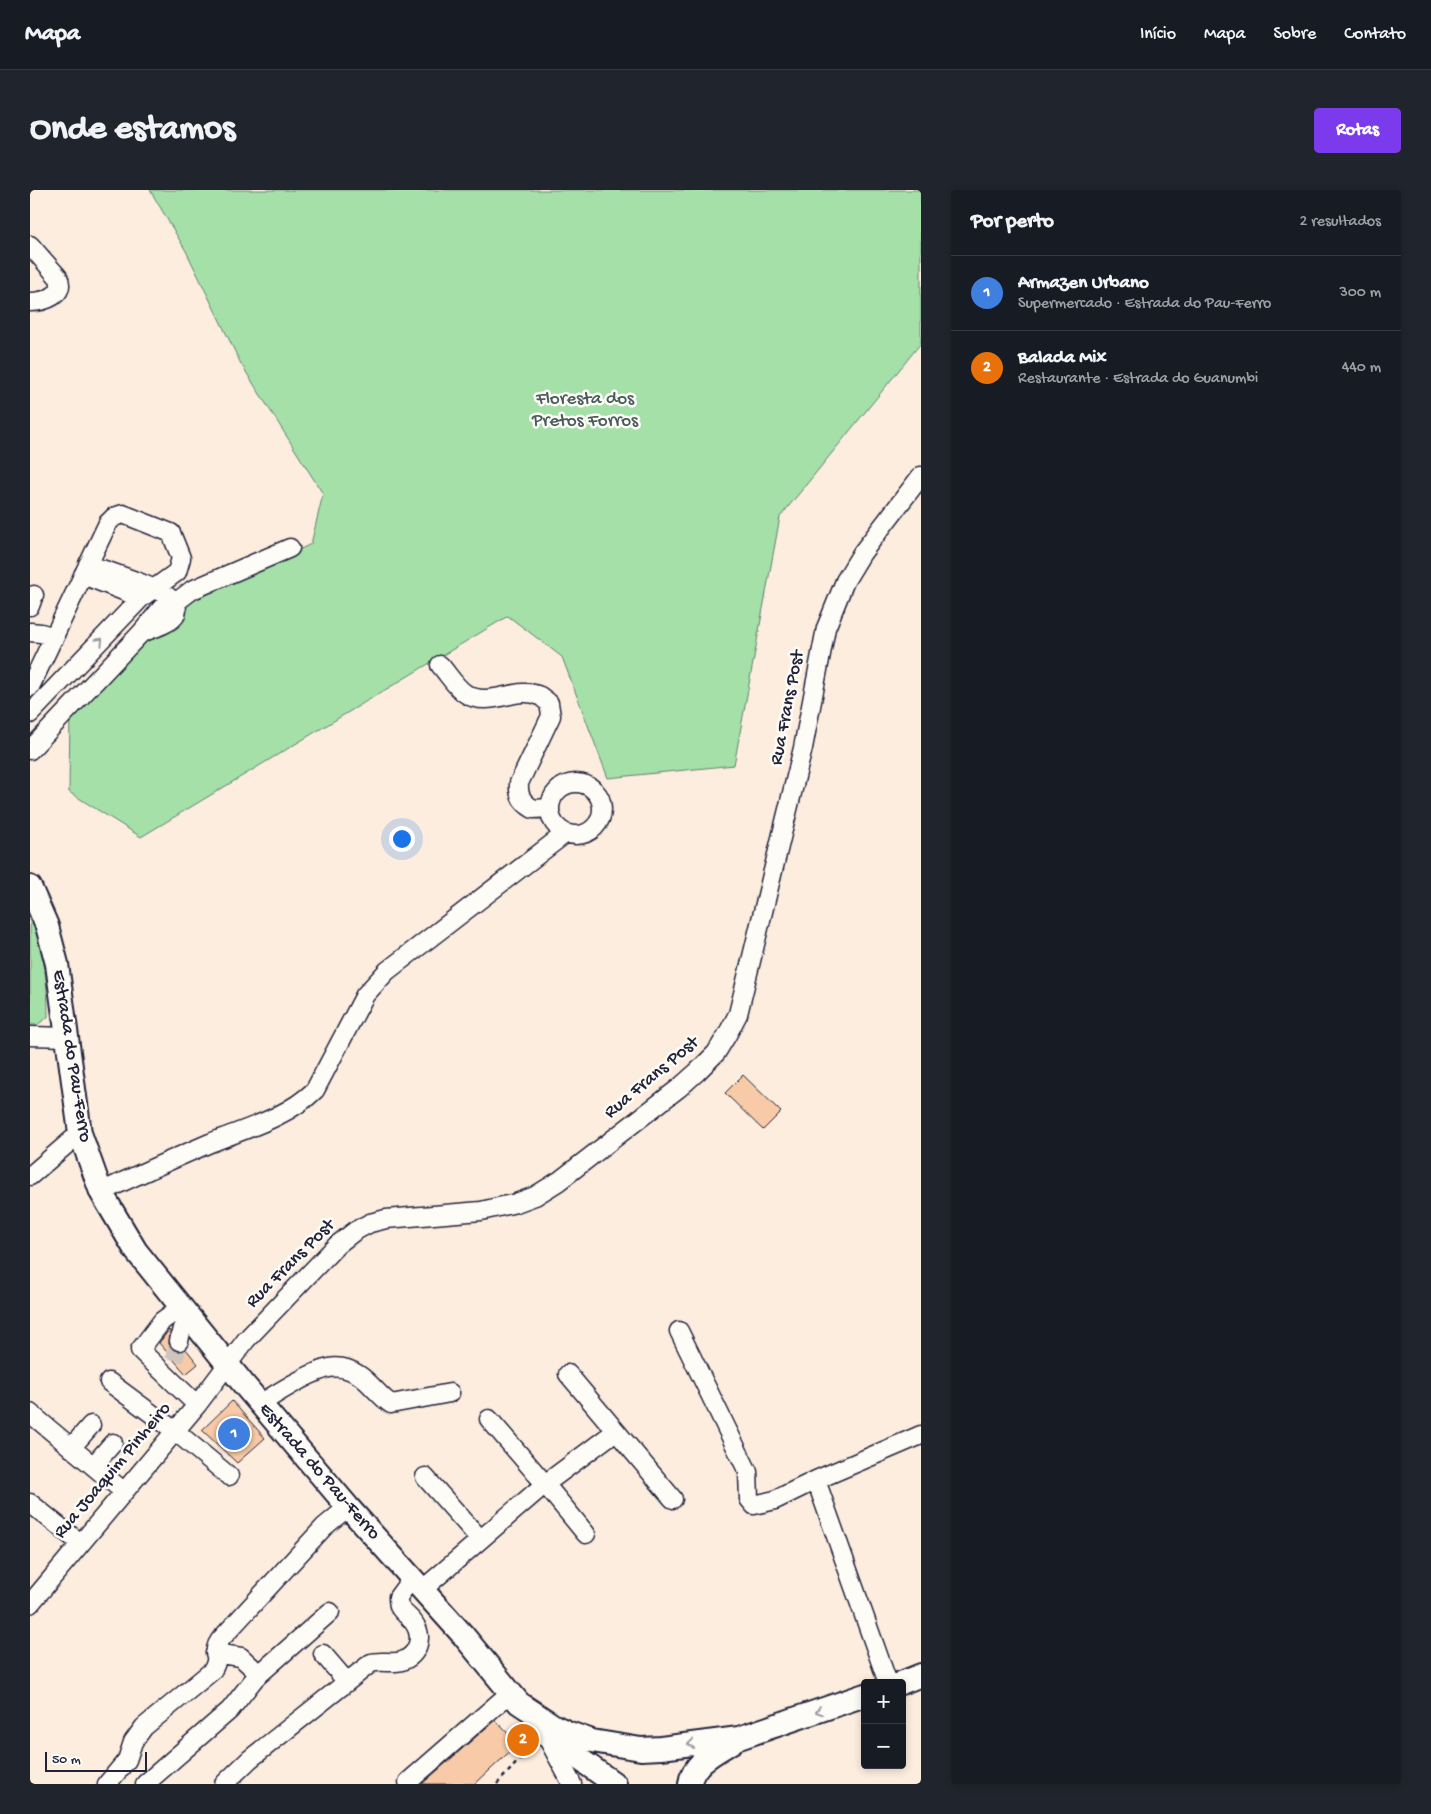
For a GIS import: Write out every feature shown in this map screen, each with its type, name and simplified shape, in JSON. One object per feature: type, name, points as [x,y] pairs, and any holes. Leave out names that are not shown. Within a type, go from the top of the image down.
[{"type":"main road","name":"Estrada do Pau-Ferro","points":[[30,887],[53,946],[61,986],[80,1133],[101,1192],[136,1251],[260,1404],[348,1507],[463,1635],[515,1698],[554,1726],[569,1733],[592,1741],[641,1749],[739,1738],[861,1696]]},
{"type":"main road","points":[[906,1681],[921,1675]]},
{"type":"main road","points":[[515,1698],[546,1735],[615,1784]]},
{"type":"main road","points":[[690,1784],[694,1771],[701,1763],[739,1738]]},
{"type":"street","points":[[30,245],[61,283],[61,289],[57,294],[47,299],[30,302]]},
{"type":"street","name":"Rua Frans Post","points":[[227,1365],[246,1340],[337,1244],[354,1231],[370,1223],[386,1219],[481,1211],[516,1204],[534,1196],[559,1181],[679,1088],[716,1053],[738,1014],[803,748],[826,628],[845,581],[862,553],[921,476]]},
{"type":"street","points":[[30,687],[46,657],[108,523],[114,517],[123,514],[171,533],[181,558],[177,572],[146,593],[30,714]]},
{"type":"street","points":[[172,601],[192,590],[290,548]]},
{"type":"street","points":[[30,750],[141,634],[171,620],[176,615],[177,609],[172,601],[86,570]]},
{"type":"street","points":[[30,632],[55,637]]},
{"type":"street","points":[[46,657],[57,665],[74,668]]},
{"type":"street","points":[[440,665],[465,694],[478,700],[523,693],[539,696],[549,703],[551,716],[519,783],[518,794],[533,809],[549,808]]},
{"type":"street","points":[[568,783],[585,784],[598,794],[602,810],[601,818],[596,825],[583,834],[566,833],[559,829],[550,816],[549,808],[555,792],[568,783]]},
{"type":"street","points":[[101,1192],[161,1164],[274,1117],[307,1098],[315,1090],[365,995],[375,984],[388,971],[566,833]]},
{"type":"street","points":[[30,1036],[68,1037]]},
{"type":"street","points":[[30,1176],[80,1133]]},
{"type":"street","points":[[179,1341],[186,1314]]},
{"type":"street","points":[[186,1314],[162,1321],[140,1348],[197,1405]]},
{"type":"street","points":[[679,1331],[748,1472],[749,1498],[754,1505],[775,1500],[816,1480],[921,1435]]},
{"type":"street","points":[[170,1378],[174,1360]]},
{"type":"street","name":"Rua Joaquim Pinheiro","points":[[31,1602],[197,1405],[227,1365]]},
{"type":"street","points":[[260,1404],[283,1389],[320,1371],[336,1368],[350,1370],[360,1376],[391,1404],[450,1394]]},
{"type":"street","points":[[568,1374],[673,1499]]},
{"type":"street","points":[[109,1382],[174,1431],[229,1476]]},
{"type":"street","points":[[30,1413],[123,1491]]},
{"type":"street","points":[[488,1419],[586,1534]]},
{"type":"street","points":[[71,1448],[90,1425]]},
{"type":"street","points":[[224,1784],[250,1759],[371,1663],[378,1661],[399,1662],[412,1655],[418,1647],[419,1638],[417,1630],[399,1604],[398,1597],[480,1539],[545,1484],[616,1431]]},
{"type":"street","points":[[93,1466],[113,1443]]},
{"type":"street","points":[[425,1477],[480,1539]]},
{"type":"street","points":[[816,1480],[887,1679]]},
{"type":"street","points":[[30,1503],[80,1543]]},
{"type":"street","points":[[107,1784],[128,1760],[133,1742],[144,1727],[212,1671],[216,1662],[216,1644],[324,1527],[348,1507]]},
{"type":"street","points":[[145,1784],[230,1710],[259,1674],[330,1612]]},
{"type":"street","points":[[215,1653],[241,1657],[259,1674]]},
{"type":"street","points":[[323,1654],[347,1682]]},
{"type":"street","points":[[408,1782],[515,1698]]},
{"type":"street","points":[[546,1735],[572,1784]]},
{"type":"path","points":[[496,1784],[546,1735]]},
{"type":"green space","name":"Floresta dos Pretos Forros","points":[[150,190],[921,190],[921,343],[780,517],[734,765],[608,778],[562,657],[508,616],[141,837],[69,792],[70,711],[174,610],[311,544],[323,494],[241,364],[186,251]]},
{"type":"green space","points":[[30,911],[35,923],[44,963],[47,991],[48,1017],[37,1025],[30,1025]]},
{"type":"building","points":[[743,1075],[781,1112],[763,1130],[725,1093]]},
{"type":"building","points":[[169,1330],[169,1344],[171,1348],[177,1351],[186,1349],[198,1364],[186,1374],[159,1343]]},
{"type":"building","points":[[232,1401],[265,1438],[237,1463],[202,1430]]},
{"type":"building","points":[[495,1720],[518,1744],[475,1784],[422,1784]]},
{"type":"tunnel","points":[[174,1360],[179,1341]]},
{"type":"place","name":"Armazen Urbano","points":[[234,1434]]},
{"type":"place","name":"Balada Mix","points":[[523,1740]]}]
